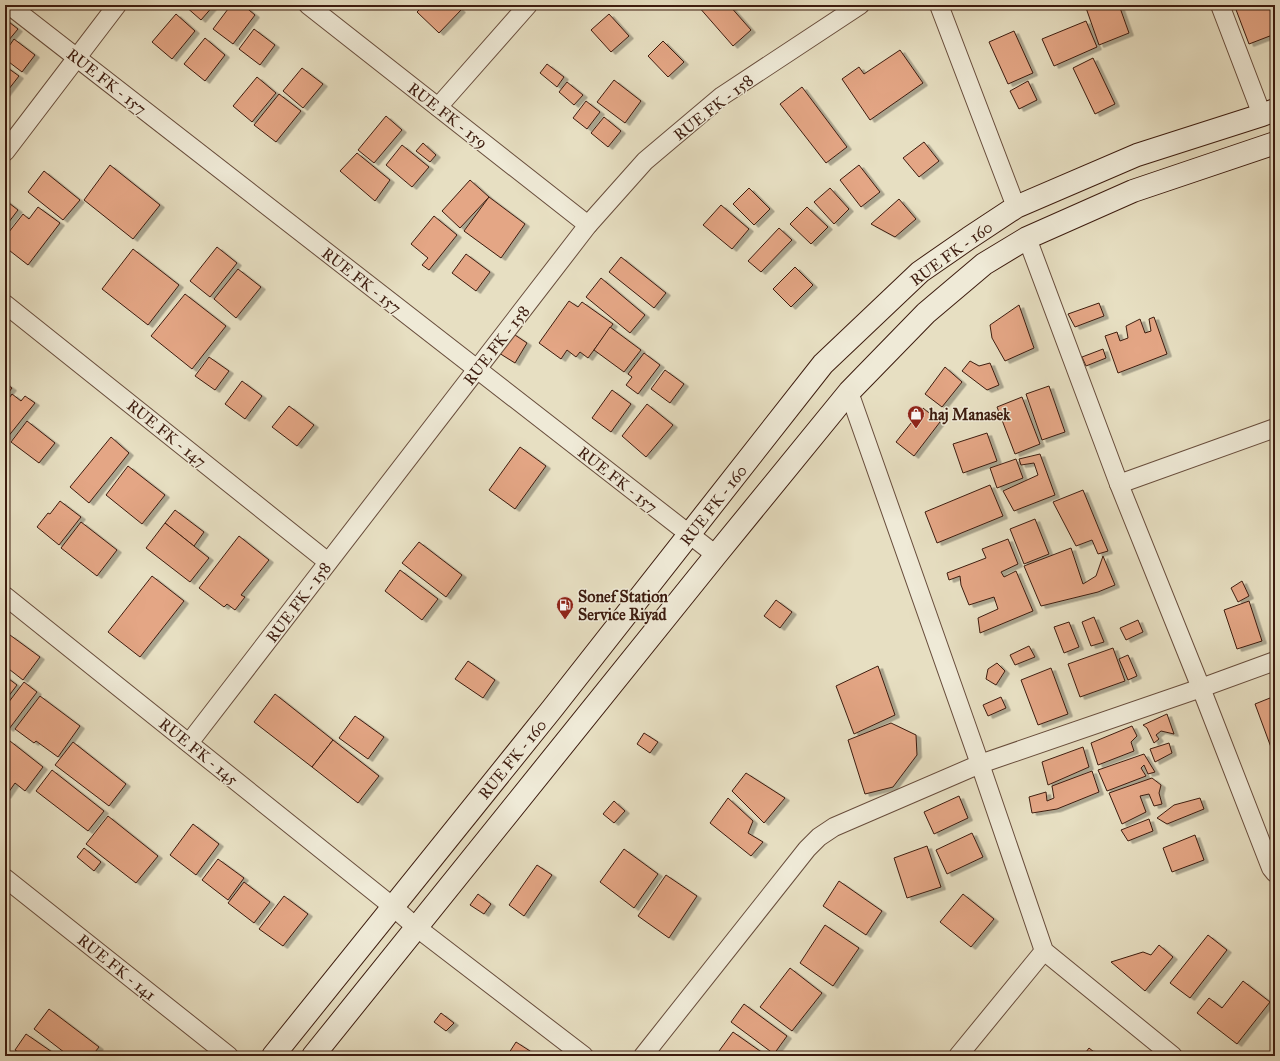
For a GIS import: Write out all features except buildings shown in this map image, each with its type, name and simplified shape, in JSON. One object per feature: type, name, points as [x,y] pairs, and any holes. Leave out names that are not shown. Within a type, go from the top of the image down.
[{"type":"main road","name":"RUE FK - 160","points":[[273,1056],[392,906],[552,709],[823,364],[920,272],[1016,207],[1137,155],[1269,112]]},
{"type":"main road","name":"RUE FK - 160","points":[[313,1056],[849,392],[926,313],[984,264],[1027,238],[1132,191],[1275,143]]},
{"type":"main road","points":[[969,238],[984,264]]},
{"type":"street","name":"RUE FK - 157","points":[[9,5],[716,556]]},
{"type":"street","points":[[5,152],[117,5]]},
{"type":"street","name":"RUE FK - 159","points":[[308,5],[588,225]]},
{"type":"street","points":[[438,107],[528,5]]},
{"type":"street","name":"RUE FK - 158","points":[[189,743],[588,225],[645,161],[722,96],[860,5]]},
{"type":"street","points":[[939,5],[1016,207]]},
{"type":"street","points":[[1220,5],[1269,112]]},
{"type":"street","points":[[1027,238],[1119,484],[1202,688],[1271,868],[1275,873]]},
{"type":"street","name":"RUE FK - 147","points":[[5,304],[328,562]]},
{"type":"street","points":[[849,392],[1044,951],[1172,1056]]},
{"type":"street","points":[[1119,484],[1275,428]]},
{"type":"street","name":"RUE FK - 145","points":[[5,596],[392,906],[416,927],[584,1056]]},
{"type":"street","points":[[643,1056],[807,849],[819,837],[834,827],[980,764],[1202,688],[1275,661]]},
{"type":"street","name":"RUE FK - 141","points":[[5,878],[228,1056]]},
{"type":"street","points":[[958,1056],[1044,951]]},
{"type":"place","name":"haj Manasek","points":[[916,429]]},
{"type":"place","name":"Sonef Station Service Riyad","points":[[565,620]]}]
